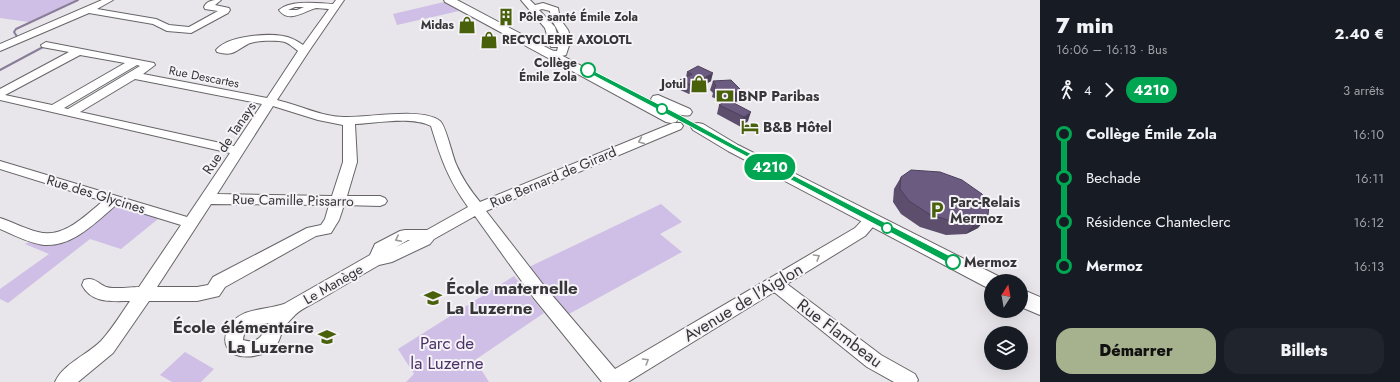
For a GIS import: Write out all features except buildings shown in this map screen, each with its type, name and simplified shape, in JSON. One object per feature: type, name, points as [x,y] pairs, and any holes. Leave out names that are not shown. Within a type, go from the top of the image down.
[{"type":"main road","points":[[449,0],[526,40],[529,44],[551,45],[685,112],[694,114],[700,118],[701,124],[698,127]]},
{"type":"main road","points":[[551,45],[674,122],[689,129],[698,127],[866,226],[984,279]]},
{"type":"main road","points":[[674,122],[675,113],[685,112]]},
{"type":"main road","points":[[1028,301],[1040,307]]},
{"type":"street","points":[[0,48],[109,0]]},
{"type":"street","points":[[87,10],[156,22],[167,28],[191,30],[226,10],[208,7],[217,0]]},
{"type":"street","points":[[525,0],[550,27],[551,45],[563,46],[567,39],[564,31],[554,17],[556,10],[543,6],[533,8]]},
{"type":"street","points":[[312,7],[337,4]]},
{"type":"street","name":"Rue de Tanays","points":[[65,382],[82,366],[107,347],[121,330],[304,50],[337,4]]},
{"type":"street","points":[[249,39],[285,39],[304,50]]},
{"type":"street","name":"Rue Descartes","points":[[46,45],[79,51],[136,70],[272,100],[333,121],[418,117],[429,119],[436,124],[449,163],[460,186],[477,209]]},
{"type":"street","points":[[0,93],[79,51]]},
{"type":"street","points":[[54,109],[136,70]]},
{"type":"street","points":[[70,113],[136,70]]},
{"type":"street","points":[[0,97],[238,151]]},
{"type":"street","points":[[90,285],[102,294],[197,294],[214,291],[219,282],[312,232],[326,229],[332,220],[350,162],[349,121]]},
{"type":"street","name":"Rue Bernard de Girard","points":[[613,382],[538,292],[477,209],[674,122]]},
{"type":"street","name":"Rue des Glycines","points":[[0,165],[191,223]]},
{"type":"street","points":[[0,223],[44,239],[58,239],[70,234],[115,199]]},
{"type":"street","name":"Rue Camille Pissarro","points":[[206,199],[380,201]]},
{"type":"street","name":"Le Manège","points":[[290,309],[376,259],[386,258],[425,240],[429,235],[477,209]]},
{"type":"street","name":"Avenue de l'Aiglon","points":[[613,382],[866,226]]},
{"type":"street","name":"Rue Flambeau","points":[[774,283],[874,361],[908,380]]},
{"type":"green space","points":[[0,0],[77,0],[29,22],[0,18]]},
{"type":"green space","points":[[444,2],[459,11],[397,25],[393,14]]},
{"type":"green space","points":[[661,204],[682,222],[660,234],[682,252],[569,314],[529,267]]},
{"type":"green space","points":[[115,206],[120,206],[158,219],[121,249],[90,239],[8,303],[0,299],[0,289],[49,254],[25,244],[29,242],[42,245],[51,244]]},
{"type":"green space","name":"Parc de la Luzerne","points":[[514,276],[544,313],[475,360],[489,382],[406,382],[414,374],[398,349]]},
{"type":"green space","points":[[185,352],[214,369],[201,382],[172,382],[160,375]]},
{"type":"waterway","points":[[18,38],[14,32],[16,29],[78,0]]},
{"type":"waterway","points":[[0,70],[43,47]]},
{"type":"bus line","name":"4210","points":[[588,70],[673,114],[733,148],[953,262]]},
{"type":"place","name":"Pôle santé Émile Zola","points":[[506,17]]},
{"type":"place","name":"Midas","points":[[467,25]]},
{"type":"place","name":"RECYCLERIE AXOLOTL","points":[[489,40]]},
{"type":"place","name":"Collège Émile Zola","points":[[588,70]]},
{"type":"place","name":"Jotul","points":[[699,84]]},
{"type":"place","name":"BNP Paribas","points":[[725,96]]},
{"type":"place","name":"B&B Hôtel","points":[[750,127]]},
{"type":"place","name":"Parc-Relais Mermoz","points":[[937,210]]},
{"type":"place","name":"Mermoz","points":[[953,262]]},
{"type":"place","name":"École maternelle La Luzerne","points":[[433,298]]},
{"type":"place","name":"École élémentaire La Luzerne","points":[[327,337]]}]
